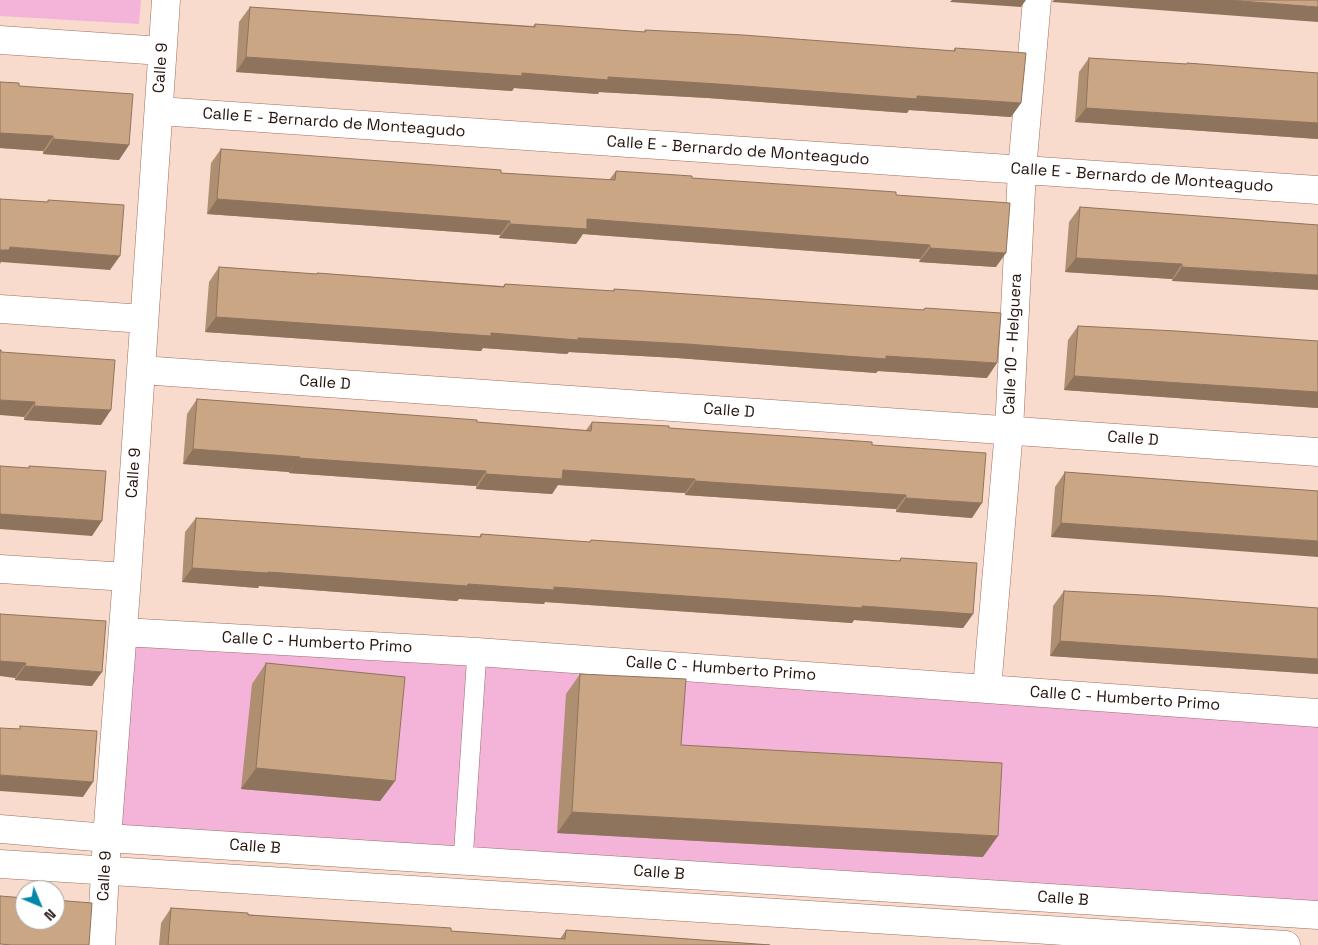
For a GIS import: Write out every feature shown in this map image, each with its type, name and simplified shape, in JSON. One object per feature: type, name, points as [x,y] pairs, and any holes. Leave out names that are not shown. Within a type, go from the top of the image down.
[{"type":"street","name":"Calle 9","points":[[101,945],[166,0]]},
{"type":"street","name":"Calle 10 - Helguera","points":[[987,688],[1009,430],[1022,170],[1037,0]]},
{"type":"street","points":[[0,40],[162,51]]},
{"type":"street","name":"Calle E - Bernardo de Monteagudo","points":[[159,111],[1318,190]]},
{"type":"street","points":[[0,309],[144,319]]},
{"type":"street","name":"Calle D","points":[[141,370],[1318,452]]},
{"type":"street","points":[[0,569],[127,576]]},
{"type":"street","name":"Calle C - Humberto Primo","points":[[123,632],[477,652],[1318,713]]},
{"type":"street","name":"Calle B","points":[[0,829],[107,838],[1318,915]]},
{"type":"street","name":"Calle B","points":[[0,864],[978,935],[1286,945]]},
{"type":"lane","points":[[463,860],[477,652]]},
{"type":"shaded area","points":[[0,0],[141,0],[139,24],[0,16]]},
{"type":"shaded area","points":[[123,632],[1318,713],[1318,915],[107,838]]},
{"type":"building","points":[[1228,0],[1318,0],[1318,7]]},
{"type":"building","points":[[250,7],[535,27],[535,24],[645,32],[645,30],[743,35],[955,51],[955,48],[1026,53],[1021,103],[917,96],[917,99],[608,77],[608,80],[522,73],[522,76],[246,57]]},
{"type":"building","points":[[1089,58],[1318,73],[1318,123],[1086,108]]},
{"type":"building","points":[[0,82],[19,83],[19,86],[133,94],[129,145],[53,139],[53,136],[0,133]]},
{"type":"building","points":[[221,149],[501,170],[501,173],[615,180],[616,171],[692,176],[692,178],[896,192],[896,195],[1010,203],[1006,253],[930,248],[930,245],[587,219],[587,229],[510,224],[510,221],[217,199]]},
{"type":"building","points":[[0,199],[124,205],[120,256],[10,247],[9,250],[0,250]]},
{"type":"building","points":[[1080,207],[1318,225],[1318,275],[1182,267],[1182,264],[1076,258]]},
{"type":"building","points":[[219,267],[504,287],[505,284],[614,291],[614,289],[924,310],[925,308],[1001,313],[997,363],[886,356],[886,359],[687,344],[578,338],[578,340],[491,333],[491,336],[216,317]]},
{"type":"building","points":[[1078,326],[1318,341],[1318,392],[1074,376]]},
{"type":"building","points":[[0,350],[1,352],[115,360],[111,410],[34,406],[35,402],[0,400]]},
{"type":"building","points":[[197,399],[477,420],[477,422],[591,431],[592,422],[669,426],[669,428],[872,442],[872,445],[986,453],[982,503],[906,498],[906,495],[563,470],[562,479],[486,474],[486,471],[193,449]]},
{"type":"building","points":[[0,466],[106,471],[102,521],[0,514]]},
{"type":"building","points":[[1065,472],[1318,491],[1318,541],[1061,523]]},
{"type":"building","points":[[196,518],[481,537],[481,534],[900,561],[901,558],[977,563],[973,614],[554,587],[554,590],[468,584],[467,586],[192,568]]},
{"type":"building","points":[[1064,591],[1162,596],[1318,608],[1318,659],[1060,641]]},
{"type":"building","points":[[0,614],[106,621],[102,672],[25,666],[26,663],[0,661]]},
{"type":"building","points":[[266,663],[405,677],[395,781],[256,768]]},
{"type":"building","points":[[580,674],[686,679],[681,745],[1002,763],[998,836],[572,812]]},
{"type":"building","points":[[20,726],[97,731],[93,782],[0,775],[0,728],[20,729]]},
{"type":"building","points":[[0,896],[15,897],[15,930],[65,930],[65,901],[92,903],[89,945],[0,944]]},
{"type":"building","points":[[171,908],[451,928],[451,931],[565,939],[566,930],[770,945],[168,945]]}]
